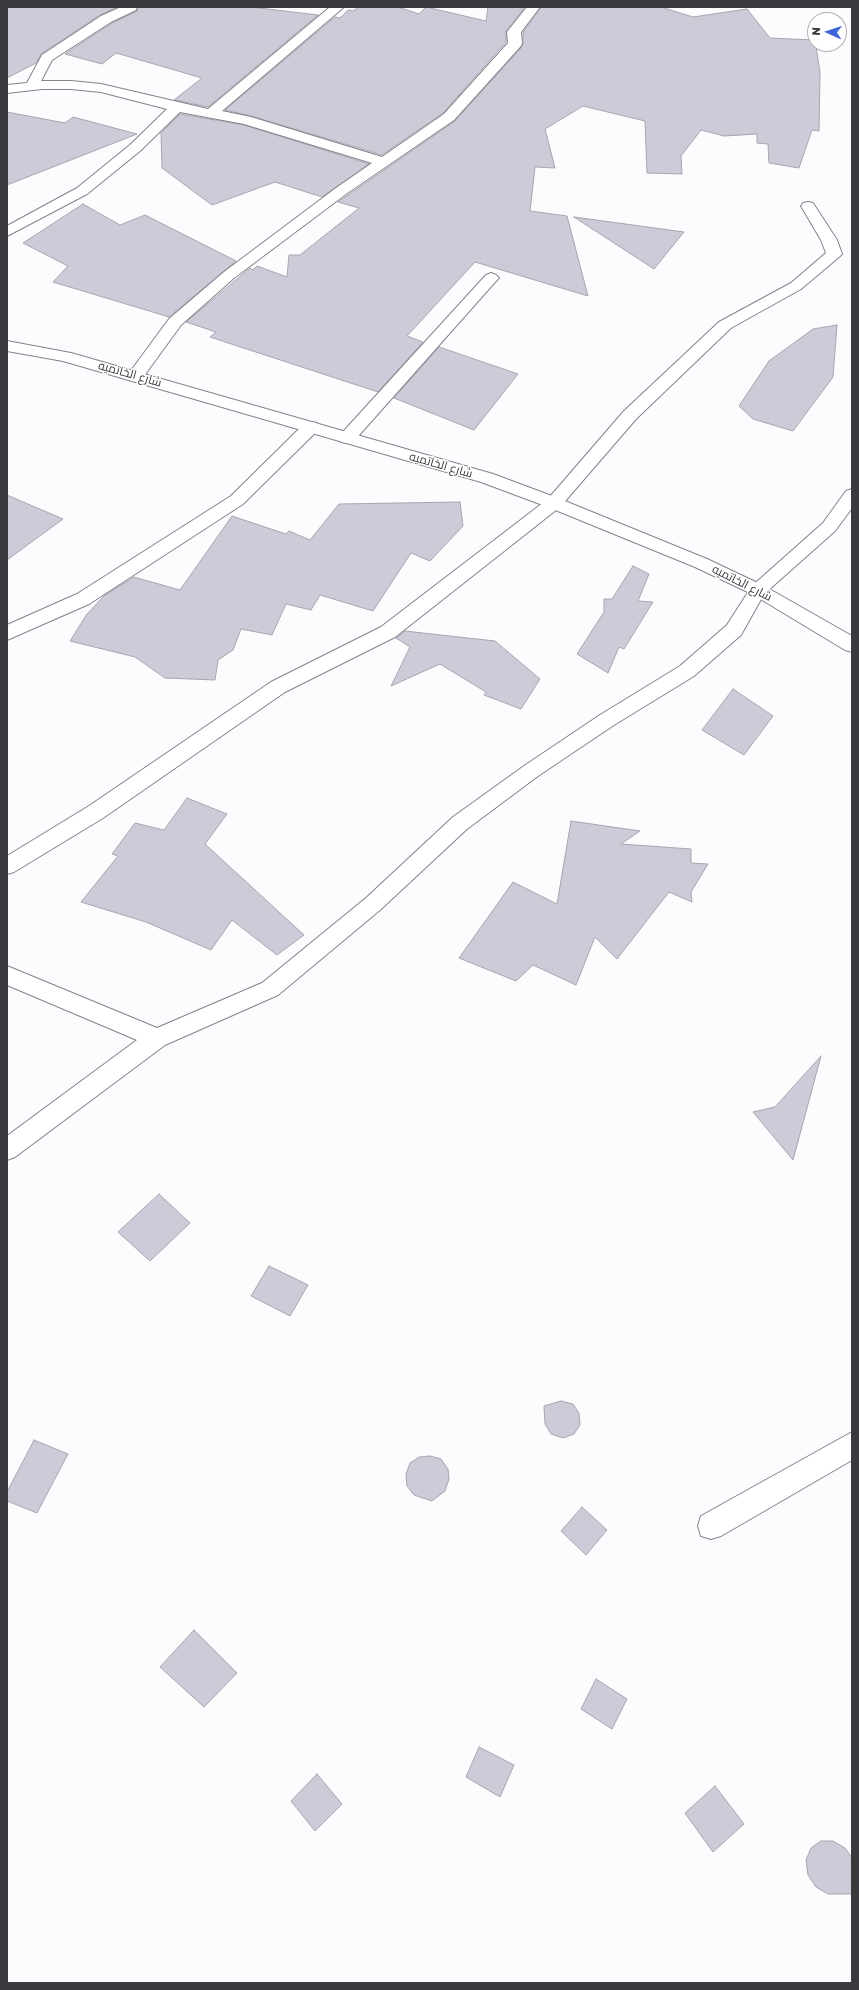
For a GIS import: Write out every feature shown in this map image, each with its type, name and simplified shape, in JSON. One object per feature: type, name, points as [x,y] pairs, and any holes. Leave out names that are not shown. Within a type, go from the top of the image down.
[{"type":"street","points":[[32,86],[47,58],[106,20],[131,7]]},
{"type":"street","points":[[211,113],[338,7]]},
{"type":"street","points":[[135,376],[175,322],[229,275],[341,191],[449,117],[515,44],[514,32],[534,7]]},
{"type":"street","points":[[7,89],[71,84],[101,88],[177,107],[246,120],[384,162]]},
{"type":"street","points":[[7,232],[82,191],[135,148],[177,107]]},
{"type":"street","points":[[7,866],[96,812],[278,687],[388,632],[554,503],[630,415],[725,325],[796,286],[834,254],[829,240],[808,206]]},
{"type":"street","points":[[347,438],[491,278]]},
{"type":"street","name":"شارع الخاتميه","points":[[7,346],[65,356],[487,478],[554,503],[701,563],[758,590],[852,645]]},
{"type":"street","points":[[7,633],[82,599],[237,500],[311,427]]},
{"type":"street","points":[[7,1150],[156,1038],[270,989],[373,904],[460,822],[531,771],[601,724],[687,670],[734,630],[758,590],[829,527],[852,495]]},
{"type":"street","points":[[7,975],[156,1038]]},
{"type":"street","points":[[711,1526],[852,1445]]},
{"type":"building","points":[[7,7],[117,7],[100,15],[41,54],[36,63],[7,78]]},
{"type":"building","points":[[138,7],[251,7],[318,15],[208,107],[174,100],[202,78],[116,53],[102,64],[65,54],[112,23],[137,11]]},
{"type":"building","points":[[359,7],[398,7],[419,14],[426,7],[486,21],[488,7],[525,7],[506,31],[506,42],[443,113],[382,155],[251,116],[225,110],[335,17],[340,18],[348,10],[353,11]]},
{"type":"building","points":[[541,7],[661,7],[693,17],[747,9],[770,38],[807,40],[807,52],[817,52],[820,72],[819,131],[812,130],[799,168],[769,163],[768,144],[757,143],[757,134],[724,136],[701,130],[681,156],[682,174],[647,173],[645,121],[583,106],[545,129],[555,168],[535,167],[530,211],[567,216],[588,296],[475,262],[407,336],[423,342],[378,392],[210,337],[216,332],[186,322],[250,268],[253,270],[257,266],[287,277],[289,255],[300,255],[359,208],[338,202],[455,121],[521,48],[523,44],[523,32]]},
{"type":"building","points":[[7,112],[65,123],[73,117],[137,134],[7,185]]},
{"type":"building","points":[[180,114],[244,125],[369,164],[322,197],[275,182],[212,205],[162,168],[161,133]]},
{"type":"building","points":[[83,204],[120,225],[145,215],[236,261],[169,317],[53,282],[68,266],[23,243]]},
{"type":"building","points":[[574,217],[684,232],[654,269]]},
{"type":"building","points":[[837,325],[833,377],[793,431],[753,419],[739,406],[769,361],[813,329]]},
{"type":"building","points":[[439,347],[518,374],[474,430],[394,398]]},
{"type":"building","points":[[7,495],[63,519],[7,560]]},
{"type":"building","points":[[460,502],[463,526],[430,561],[411,553],[373,611],[320,595],[311,610],[286,604],[272,635],[241,629],[233,650],[218,660],[215,680],[165,678],[135,657],[70,641],[87,614],[105,595],[134,577],[180,590],[232,516],[286,534],[289,531],[310,540],[339,504]]},
{"type":"building","points":[[633,566],[649,574],[638,601],[653,602],[624,649],[619,647],[608,673],[577,654],[604,612],[604,599],[612,599]]},
{"type":"building","points":[[405,631],[495,641],[540,679],[521,709],[484,695],[486,692],[440,664],[391,686],[410,647],[396,638]]},
{"type":"building","points":[[733,689],[773,716],[744,755],[702,730]]},
{"type":"building","points":[[187,798],[227,814],[205,844],[304,935],[277,955],[232,920],[211,950],[146,922],[81,902],[118,856],[112,854],[135,823],[164,830]]},
{"type":"building","points":[[571,821],[640,831],[621,844],[691,849],[691,863],[708,864],[691,892],[692,902],[669,892],[617,959],[595,937],[576,985],[533,965],[516,981],[459,958],[513,882],[557,904]]},
{"type":"building","points":[[821,1056],[793,1160],[753,1112],[775,1107]]},
{"type":"building","points":[[159,1194],[190,1223],[150,1261],[118,1232]]},
{"type":"building","points":[[269,1266],[308,1285],[290,1316],[251,1296]]},
{"type":"building","points":[[561,1401],[573,1404],[579,1413],[580,1425],[574,1434],[563,1438],[551,1434],[545,1424],[544,1406]]},
{"type":"building","points":[[34,1440],[68,1454],[37,1513],[7,1501],[7,1492]]},
{"type":"building","points":[[430,1456],[441,1459],[448,1469],[449,1479],[445,1491],[432,1501],[414,1495],[407,1486],[406,1474],[410,1463],[419,1457]]},
{"type":"building","points":[[582,1507],[607,1530],[586,1555],[561,1531]]},
{"type":"building","points":[[194,1630],[237,1673],[204,1707],[160,1667]]},
{"type":"building","points":[[596,1679],[627,1699],[612,1729],[581,1709]]},
{"type":"building","points":[[479,1747],[514,1765],[500,1797],[466,1777]]},
{"type":"building","points":[[317,1774],[342,1804],[315,1831],[291,1801]]},
{"type":"building","points":[[715,1786],[744,1824],[713,1852],[685,1813]]},
{"type":"building","points":[[821,1841],[833,1841],[845,1848],[852,1858],[852,1894],[828,1894],[816,1887],[808,1875],[806,1860],[811,1848]]}]
